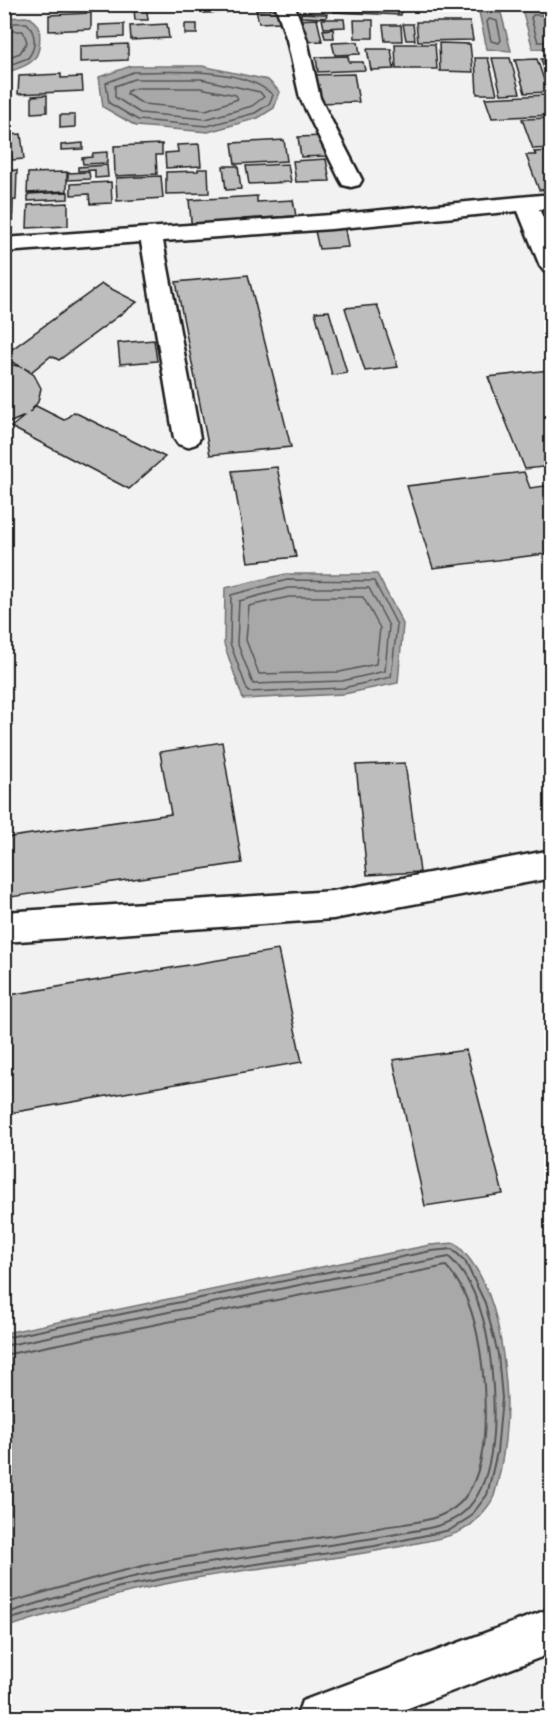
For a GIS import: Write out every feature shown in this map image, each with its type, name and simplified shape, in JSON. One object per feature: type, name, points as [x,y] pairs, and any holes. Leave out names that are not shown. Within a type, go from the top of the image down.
[{"type":"street","points":[[284,4],[297,40],[310,98],[351,180]]},
{"type":"street","points":[[4,245],[151,236],[552,201]]},
{"type":"street","points":[[526,204],[552,266]]},
{"type":"street","points":[[151,236],[188,438]]},
{"type":"street","points":[[4,927],[333,905],[552,864]]},
{"type":"street","points":[[319,1718],[552,1630]]},
{"type":"water","points":[[551,9],[551,48],[533,49],[522,10]]},
{"type":"water","points":[[479,12],[501,13],[511,51],[487,49]]},
{"type":"water","points":[[5,18],[31,18],[39,27],[40,38],[37,54],[23,67],[5,73]]},
{"type":"water","points":[[131,66],[202,66],[268,80],[280,92],[274,108],[258,118],[208,132],[136,126],[103,107],[99,77]]},
{"type":"water","points":[[286,574],[377,574],[403,624],[398,683],[344,694],[243,699],[224,644],[225,588]]},
{"type":"water","points":[[455,1243],[468,1257],[487,1290],[502,1346],[507,1397],[503,1455],[498,1483],[493,1499],[468,1527],[434,1540],[379,1551],[153,1586],[89,1602],[5,1628],[5,1333],[430,1245]]},
{"type":"building","points":[[94,4],[146,4],[148,20],[135,20],[134,9],[95,11]]},
{"type":"building","points":[[202,4],[227,4],[228,12],[204,13]]},
{"type":"building","points":[[335,4],[402,4],[401,15],[334,12]]},
{"type":"building","points":[[277,9],[280,22],[259,23],[256,10]]},
{"type":"building","points":[[91,13],[91,29],[49,31],[49,15]]},
{"type":"building","points":[[301,13],[327,14],[326,18],[301,17]]},
{"type":"building","points":[[317,19],[322,41],[301,42],[296,20]]},
{"type":"building","points":[[322,19],[344,19],[345,27],[324,28]]},
{"type":"building","points":[[354,20],[373,20],[373,38],[355,38]]},
{"type":"building","points":[[416,22],[470,22],[473,40],[418,41]]},
{"type":"building","points":[[124,24],[124,37],[99,38],[99,25]]},
{"type":"building","points":[[167,24],[169,38],[131,40],[130,26]]},
{"type":"building","points":[[185,24],[197,24],[197,34],[185,34]]},
{"type":"building","points":[[403,24],[413,24],[415,40],[406,40]]},
{"type":"building","points":[[383,25],[401,25],[402,41],[385,41]]},
{"type":"building","points":[[333,29],[334,38],[325,38],[323,30]]},
{"type":"building","points":[[358,42],[360,54],[335,55],[332,43]]},
{"type":"building","points":[[439,43],[470,44],[473,72],[440,71]]},
{"type":"building","points":[[128,44],[128,60],[80,62],[80,46]]},
{"type":"building","points":[[395,44],[435,44],[437,69],[396,69]]},
{"type":"building","points":[[367,49],[391,49],[394,69],[371,70]]},
{"type":"building","points":[[348,56],[349,62],[363,62],[365,70],[318,72],[316,57]]},
{"type":"building","points":[[475,58],[488,58],[497,94],[477,94]]},
{"type":"building","points":[[492,58],[510,58],[520,93],[501,94]]},
{"type":"building","points":[[537,59],[548,92],[525,93],[515,60]]},
{"type":"building","points":[[541,59],[552,59],[552,91],[551,91]]},
{"type":"building","points":[[61,74],[61,78],[82,77],[83,91],[18,94],[19,76]]},
{"type":"building","points":[[354,74],[359,102],[314,103],[310,75]]},
{"type":"building","points":[[47,95],[47,112],[32,113],[32,96]]},
{"type":"building","points":[[546,95],[552,115],[492,118],[485,98]]},
{"type":"building","points":[[60,115],[75,115],[75,127],[60,128]]},
{"type":"building","points":[[552,118],[552,137],[546,137],[549,144],[552,144],[552,148],[533,149],[522,119]]},
{"type":"building","points":[[21,134],[24,159],[12,160],[9,135]]},
{"type":"building","points":[[323,136],[326,156],[301,157],[298,137]]},
{"type":"building","points":[[284,140],[287,161],[235,164],[232,143]]},
{"type":"building","points":[[83,143],[83,149],[61,150],[61,145]]},
{"type":"building","points":[[162,144],[162,155],[156,155],[157,174],[115,176],[114,146]]},
{"type":"building","points":[[199,144],[201,166],[166,168],[165,153],[178,152],[177,145]]},
{"type":"building","points":[[552,151],[552,189],[539,190],[526,155]]},
{"type":"building","points":[[107,152],[107,163],[83,164],[82,158],[92,157],[93,153]]},
{"type":"building","points":[[326,159],[330,181],[296,182],[293,161]]},
{"type":"building","points":[[288,164],[291,182],[249,184],[246,166]]},
{"type":"building","points":[[107,165],[108,177],[95,178],[95,170],[78,171],[78,167]]},
{"type":"building","points":[[223,166],[238,166],[241,189],[226,190]]},
{"type":"building","points":[[198,169],[208,169],[209,193],[166,194],[166,172],[198,171]]},
{"type":"building","points":[[17,170],[16,200],[4,201],[4,171]]},
{"type":"building","points":[[67,172],[67,191],[27,193],[28,173]]},
{"type":"building","points":[[89,172],[90,179],[68,180],[68,173]]},
{"type":"building","points":[[161,176],[163,198],[117,201],[116,178]]},
{"type":"building","points":[[111,182],[112,203],[90,204],[89,194],[71,195],[71,184]]},
{"type":"building","points":[[68,192],[68,199],[28,201],[28,194]]},
{"type":"building","points":[[257,196],[257,202],[293,200],[296,216],[243,219],[244,228],[192,231],[189,200]]},
{"type":"building","points":[[4,202],[13,202],[12,228],[4,228]]},
{"type":"building","points":[[68,203],[68,226],[27,228],[28,205]]},
{"type":"building","points":[[345,229],[348,247],[319,249],[315,231]]},
{"type":"building","points":[[248,275],[291,447],[210,455],[176,282]]},
{"type":"building","points":[[102,284],[137,302],[59,360],[51,356],[31,372],[24,368],[34,375],[41,388],[38,402],[29,413],[36,406],[64,420],[74,412],[165,457],[129,489],[11,427],[25,416],[4,425],[4,363],[22,367],[4,358],[4,355]]},
{"type":"building","points":[[377,305],[398,367],[365,371],[345,308]]},
{"type":"building","points":[[329,311],[347,373],[332,375],[315,312]]},
{"type":"building","points":[[154,340],[157,361],[120,364],[118,343]]},
{"type":"building","points":[[549,370],[552,375],[552,466],[525,469],[488,377]]},
{"type":"building","points":[[277,467],[296,557],[248,562],[232,471]]},
{"type":"building","points":[[524,472],[530,488],[552,485],[552,553],[433,568],[407,486]]},
{"type":"building","points":[[222,742],[242,863],[4,898],[4,838],[171,814],[160,752]]},
{"type":"building","points":[[405,763],[420,872],[367,875],[356,765]]},
{"type":"building","points":[[278,950],[302,1062],[4,1114],[4,996]]},
{"type":"building","points":[[466,1050],[503,1194],[425,1206],[393,1060]]}]
